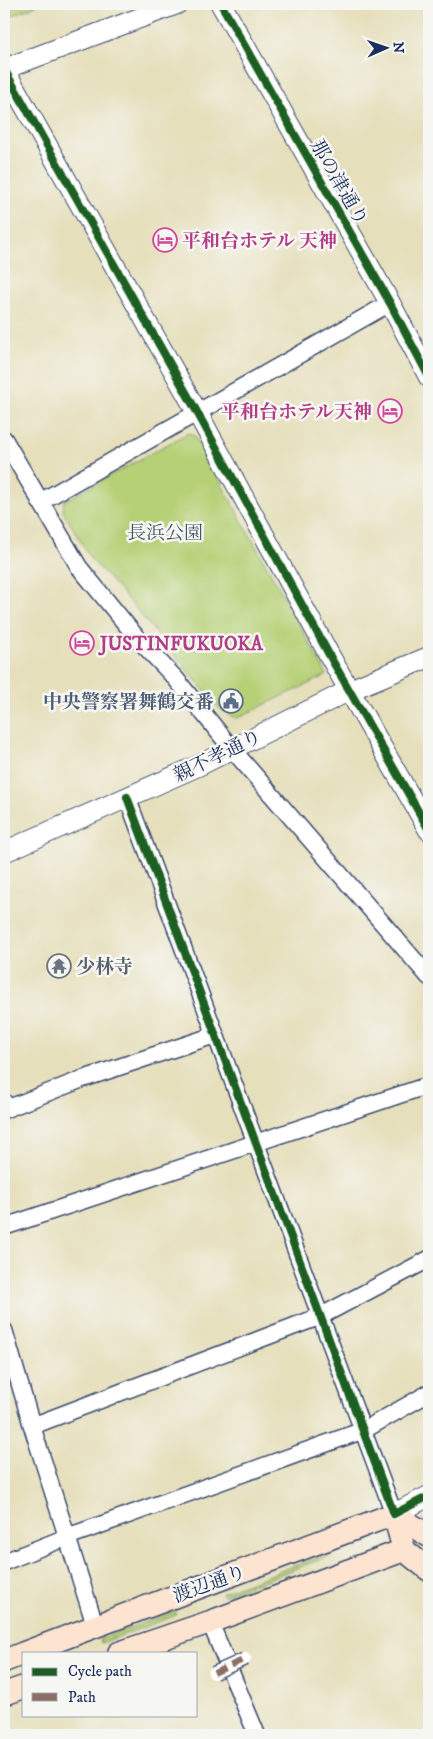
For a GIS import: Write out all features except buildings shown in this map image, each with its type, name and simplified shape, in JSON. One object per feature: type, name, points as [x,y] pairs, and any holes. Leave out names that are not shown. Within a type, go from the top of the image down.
[{"type":"main road","points":[[394,1514],[429,1537]]},
{"type":"main road","points":[[394,1514],[404,1550],[429,1570]]},
{"type":"main road","name":"渡辺通り","points":[[27,1652],[394,1514]]},
{"type":"main road","name":"渡辺通り","points":[[121,1652],[210,1622],[404,1550]]},
{"type":"main road","name":"渡辺通り","points":[[4,1661],[22,1654]]},
{"type":"main road","points":[[4,1694],[22,1688]]},
{"type":"street","points":[[177,4],[4,69],[429,830]]},
{"type":"street","name":"那の津通り","points":[[221,4],[390,303],[429,376]]},
{"type":"street","points":[[40,502],[390,303]]},
{"type":"street","points":[[4,440],[79,566],[138,639],[176,679],[232,749],[429,976]]},
{"type":"street","name":"親不孝通り","points":[[4,852],[200,765],[350,690],[429,656]]},
{"type":"street","points":[[126,797],[394,1514],[429,1496]]},
{"type":"street","points":[[4,1102],[6,1109],[80,1080],[215,1035]]},
{"type":"street","points":[[4,1227],[429,1085]]},
{"type":"street","points":[[32,1426],[321,1316],[429,1259]]},
{"type":"street","points":[[4,1330],[32,1426],[95,1625]]},
{"type":"street","points":[[4,1562],[67,1537],[364,1430],[429,1394]]},
{"type":"street","points":[[404,1550],[429,1537]]},
{"type":"street","points":[[210,1622],[257,1735]]},
{"type":"street","points":[[214,1673],[245,1659]]},
{"type":"green space","points":[[4,4],[39,4],[4,19]]},
{"type":"green space","name":"長浜公園","points":[[188,433],[195,436],[327,675],[237,718],[228,715],[219,708],[125,596],[91,559],[63,511],[64,501]]},
{"type":"green space","points":[[370,1537],[371,1540],[223,1596],[222,1593]]},
{"type":"green space","points":[[175,1611],[176,1615],[101,1643],[100,1639]]},
{"type":"marked path","points":[[214,1673],[245,1659]]},
{"type":"cycle path","points":[[221,4],[390,303],[429,377]]},
{"type":"cycle path","points":[[4,69],[197,412],[332,660],[429,830]]},
{"type":"cycle path","points":[[127,797],[394,1514],[429,1496]]},
{"type":"place","name":"平和台ホテル 天神","points":[[165,240]]},
{"type":"place","name":"平和台ホテル天神","points":[[390,411]]},
{"type":"place","name":"JUSTINFUKUOKA","points":[[82,643]]},
{"type":"place","name":"中央警察署舞鶴交番","points":[[231,701]]},
{"type":"place","name":"少林寺","points":[[59,966]]}]
